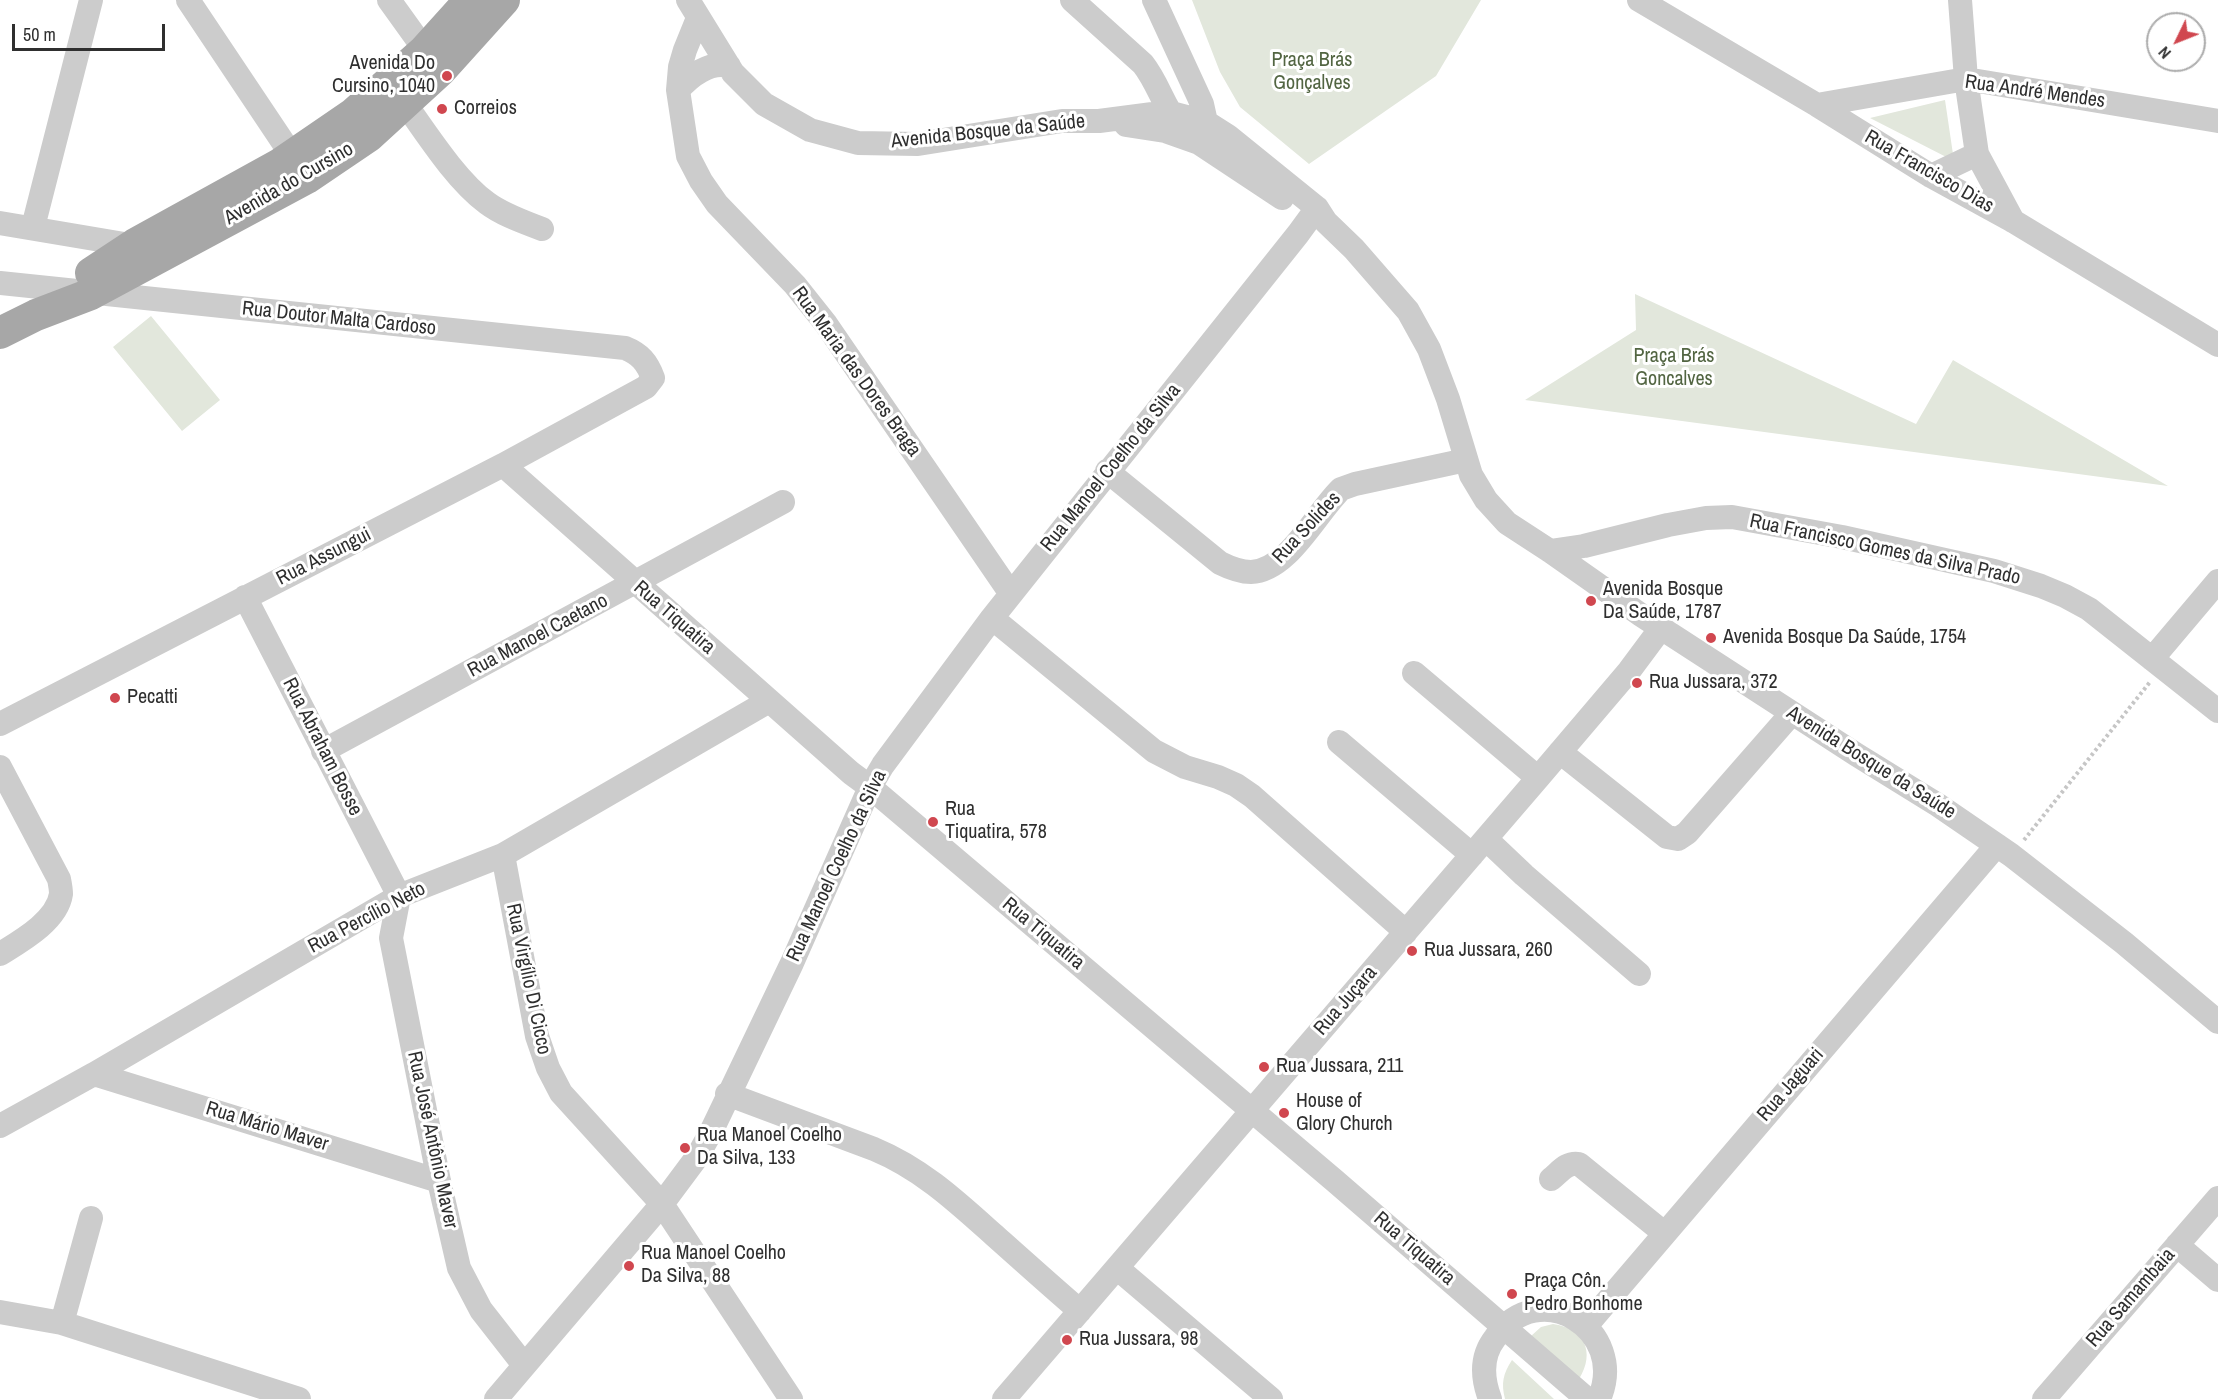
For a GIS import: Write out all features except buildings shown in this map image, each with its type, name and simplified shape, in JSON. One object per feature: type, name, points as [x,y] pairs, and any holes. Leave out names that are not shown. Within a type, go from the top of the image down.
[{"type":"main road","name":"Avenida do Cursino","points":[[432,61],[470,0]]},
{"type":"main road","name":"Avenida do Cursino","points":[[78,293],[135,244],[369,136],[397,93],[504,0]]},
{"type":"main road","name":"Avenida do Cursino","points":[[0,333],[78,293],[165,255],[300,167]]},
{"type":"street","points":[[33,227],[91,0]]},
{"type":"street","points":[[188,0],[300,167]]},
{"type":"street","points":[[389,0],[432,61]]},
{"type":"street","points":[[1072,0],[1130,52],[1151,75],[1168,112]]},
{"type":"street","points":[[1154,0],[1202,104],[1198,135]]},
{"type":"street","name":"Rua Francisco Dias","points":[[1639,0],[1817,105],[1930,176],[2013,221],[2218,345]]},
{"type":"street","points":[[1960,0],[1966,78],[1977,154],[2013,221]]},
{"type":"street","name":"Avenida Bosque da Saúde","points":[[693,9],[733,73],[764,104],[810,130],[858,143],[918,144],[1062,122],[1099,121],[1168,112],[1198,135]]},
{"type":"street","name":"Rua Maria das Dores Braga","points":[[693,9],[680,67],[678,90],[688,156],[701,182],[717,204],[795,285],[826,324],[1011,594]]},
{"type":"street","points":[[1130,52],[1151,55],[1158,53],[1172,40]]},
{"type":"street","points":[[678,90],[700,71],[716,64],[729,66]]},
{"type":"street","name":"Rua André Mendes","points":[[1817,105],[1966,78],[2218,121]]},
{"type":"street","points":[[397,93],[469,187],[487,204],[509,216],[542,229]]},
{"type":"street","name":"Avenida Bosque da Saúde","points":[[1099,121],[1198,135],[1228,136],[1354,249],[1408,311],[1429,349],[1448,399],[1471,475],[1486,500],[1507,523],[1550,550],[1661,628],[1857,756],[1930,813],[1999,852]]},
{"type":"street","points":[[1930,176],[1977,154]]},
{"type":"street","name":"Rua Manoel Coelho da Silva","points":[[496,1399],[662,1204],[697,1157],[792,963],[870,788],[899,741],[1107,471],[1298,234],[1318,215]]},
{"type":"street","points":[[0,223],[135,244],[165,255]]},
{"type":"street","name":"Rua Doutor Malta Cardoso","points":[[0,283],[78,293],[625,348],[642,357],[649,368],[653,378],[646,387]]},
{"type":"street","name":"Rua Assungui","points":[[0,724],[503,465],[646,387]]},
{"type":"street","name":"Rua Solides","points":[[1107,471],[1220,563],[1234,569],[1252,572],[1263,570],[1281,560],[1341,489],[1466,460]]},
{"type":"street","name":"Rua Tiquatira","points":[[503,465],[851,773],[1252,1111],[1587,1399]]},
{"type":"street","name":"Rua Manoel Caetano","points":[[323,751],[636,584],[783,502]]},
{"type":"street","name":"Rua Francisco Gomes da Silva Prado","points":[[1550,550],[1584,546],[1706,518],[1732,517],[1994,571],[2041,586],[2089,609],[2218,711]]},
{"type":"street","points":[[2157,663],[2218,581]]},
{"type":"street","name":"Rua Abraham Bosse","points":[[245,597],[399,896]]},
{"type":"street","points":[[992,618],[1129,733],[1154,751],[1185,766],[1236,785],[1252,796],[1406,932]]},
{"type":"street","name":"Rua Juçara","points":[[1004,1399],[1538,778],[1629,671],[1661,628]]},
{"type":"street","points":[[1414,673],[1538,778]]},
{"type":"street","name":"Rua Percílio Neto","points":[[0,1126],[94,1074],[399,896],[503,855],[770,702]]},
{"type":"street","points":[[1560,752],[1667,837],[1678,839],[1687,833],[1792,713]]},
{"type":"street","points":[[1339,742],[1479,847],[1524,875],[1639,974]]},
{"type":"street","points":[[0,767],[59,879],[61,894],[55,910],[31,935],[0,954]]},
{"type":"street","points":[[1999,852],[2124,943],[2218,1022]]},
{"type":"street","name":"Rua Jaguari","points":[[1586,1326],[1664,1233],[1999,852]]},
{"type":"street","name":"Rua Virgílio Di Cicco","points":[[503,855],[537,1036],[548,1068],[561,1093],[662,1204],[791,1399]]},
{"type":"street","name":"Rua José Antônio Maver","points":[[399,896],[391,938],[439,1181],[459,1268],[481,1310],[524,1365]]},
{"type":"street","name":"Rua Mário Maver","points":[[94,1074],[439,1181]]},
{"type":"street","points":[[728,1094],[874,1149],[916,1170],[962,1207],[1080,1311]]},
{"type":"street","points":[[1551,1179],[1567,1165],[1579,1164],[1664,1233]]},
{"type":"street","name":"Rua Samambaia","points":[[2044,1399],[2218,1197]]},
{"type":"street","points":[[62,1323],[92,1218]]},
{"type":"street","points":[[2177,1245],[2218,1280]]},
{"type":"street","points":[[1118,1268],[1271,1399]]},
{"type":"street","points":[[1490,1399],[1483,1372],[1488,1347],[1503,1325],[1517,1315],[1541,1309],[1565,1313],[1586,1326],[1599,1343],[1606,1364],[1604,1386],[1599,1399]]},
{"type":"street","points":[[0,1312],[62,1323],[299,1399]]},
{"type":"path","points":[[1999,852],[2157,663]]},
{"type":"green space","name":"Praça Brás Gonçalves","points":[[1192,0],[1481,0],[1436,76],[1309,164],[1240,107],[1220,72]]},
{"type":"green space","points":[[1945,100],[1954,161],[1870,118]]},
{"type":"green space","name":"Praça Brás Goncalves","points":[[1635,294],[1916,424],[1953,360],[2168,486],[1525,400],[1636,330]]},
{"type":"green space","points":[[151,316],[220,400],[182,431],[113,347]]},
{"type":"green space","points":[[1553,1324],[1573,1330],[1584,1343],[1586,1360],[1579,1379],[1531,1336],[1541,1327]]},
{"type":"green space","points":[[1512,1360],[1554,1399],[1505,1399],[1504,1379]]},
{"type":"place","name":"Avenida Do Cursino, 1040","points":[[447,76]]},
{"type":"place","name":"Correios","points":[[442,109]]},
{"type":"place","name":"Avenida Bosque Da Saúde, 1787","points":[[1591,601]]},
{"type":"place","name":"Avenida Bosque Da Saúde, 1754","points":[[1711,638]]},
{"type":"place","name":"Rua Jussara, 372","points":[[1637,683]]},
{"type":"place","name":"Pecatti","points":[[115,698]]},
{"type":"place","name":"Rua Tiquatira, 578","points":[[933,822]]},
{"type":"place","name":"Rua Jussara, 260","points":[[1412,951]]},
{"type":"place","name":"Rua Jussara, 211","points":[[1264,1067]]},
{"type":"place","name":"House of Glory Church","points":[[1284,1113]]},
{"type":"place","name":"Rua Manoel Coelho Da Silva, 133","points":[[685,1148]]},
{"type":"place","name":"Rua Manoel Coelho Da Silva, 88","points":[[629,1266]]},
{"type":"place","name":"Praça Côn. Pedro Bonhome","points":[[1512,1294]]},
{"type":"place","name":"Rua Jussara, 98","points":[[1067,1340]]}]
